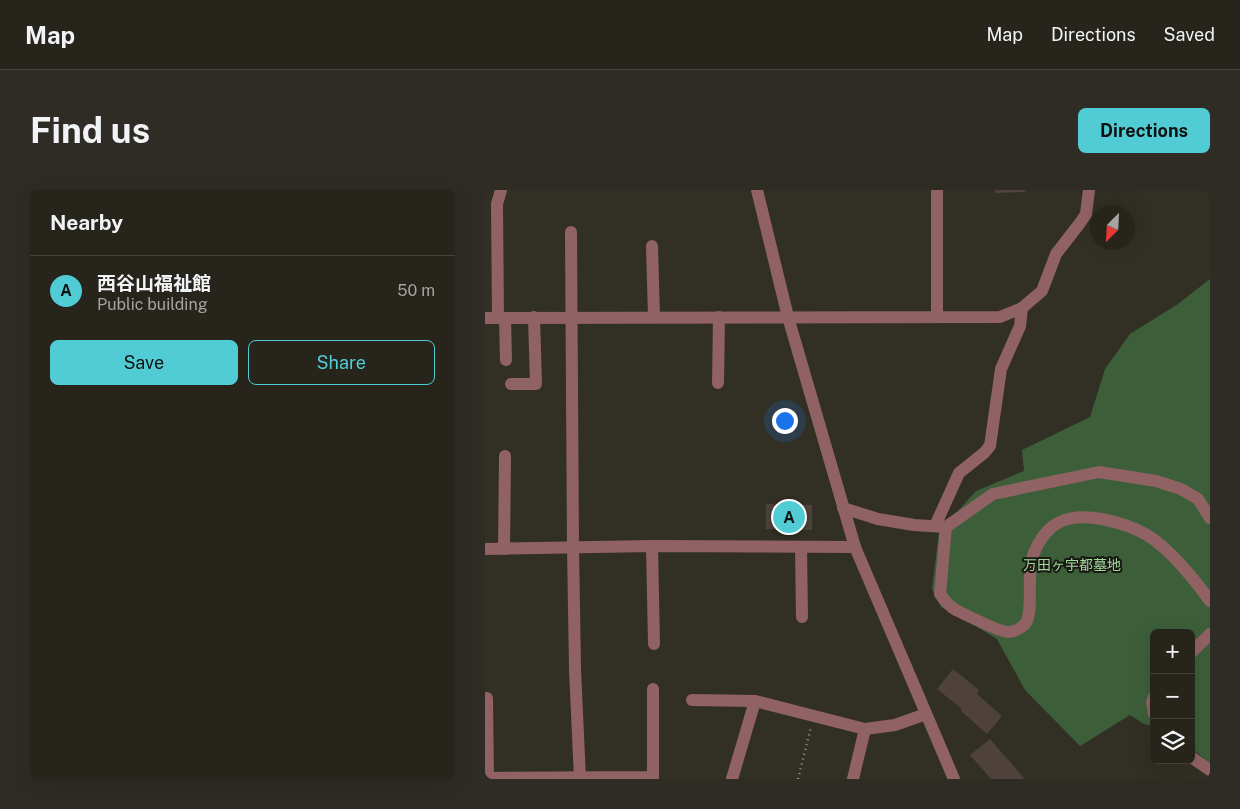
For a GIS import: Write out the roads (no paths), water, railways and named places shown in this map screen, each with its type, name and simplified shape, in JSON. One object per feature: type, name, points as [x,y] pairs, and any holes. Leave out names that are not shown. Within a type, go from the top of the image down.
[{"type":"street","points":[[501,190],[497,204],[496,318],[507,360]]},
{"type":"street","points":[[757,190],[788,317],[855,547],[955,779]]},
{"type":"street","points":[[937,190],[937,317]]},
{"type":"street","points":[[496,318],[1000,317],[1023,308],[1042,292],[1056,254],[1086,214],[1089,190]]},
{"type":"street","points":[[575,232],[573,547],[575,669],[580,778]]},
{"type":"street","points":[[653,246],[654,317]]},
{"type":"street","points":[[1023,308],[1020,326],[1001,369],[990,446],[959,473],[941,526],[940,594],[945,602],[956,610],[997,629],[1009,632],[1017,630],[1024,624],[1030,608],[1029,579],[1033,555],[1046,533],[1060,522],[1073,518],[1105,520],[1124,525],[1148,536],[1166,549],[1210,601]]},
{"type":"street","points":[[718,383],[719,317]]},
{"type":"street","points":[[511,384],[536,384],[534,318]]},
{"type":"street","points":[[504,548],[505,456]]},
{"type":"street","points":[[843,508],[878,520],[941,526],[993,494],[1099,472],[1156,481],[1181,489],[1198,499],[1210,518]]},
{"type":"street","points":[[485,549],[652,546],[855,547]]},
{"type":"street","points":[[652,546],[654,644]]},
{"type":"street","points":[[801,548],[802,617]]},
{"type":"street","points":[[1195,649],[1210,634]]},
{"type":"street","points":[[487,698],[487,778],[653,777],[653,689]]},
{"type":"street","points":[[692,700],[755,701],[865,729],[895,726],[926,714]]},
{"type":"street","points":[[733,779],[755,701]]},
{"type":"street","points":[[853,779],[865,729]]},
{"type":"street","points":[[1195,760],[1210,770]]},
{"type":"place","name":"西谷山福祉館","points":[[789,517]]},
{"type":"park label","name":"万田ヶ宇都墓地","points":[[1072,565]]}]
